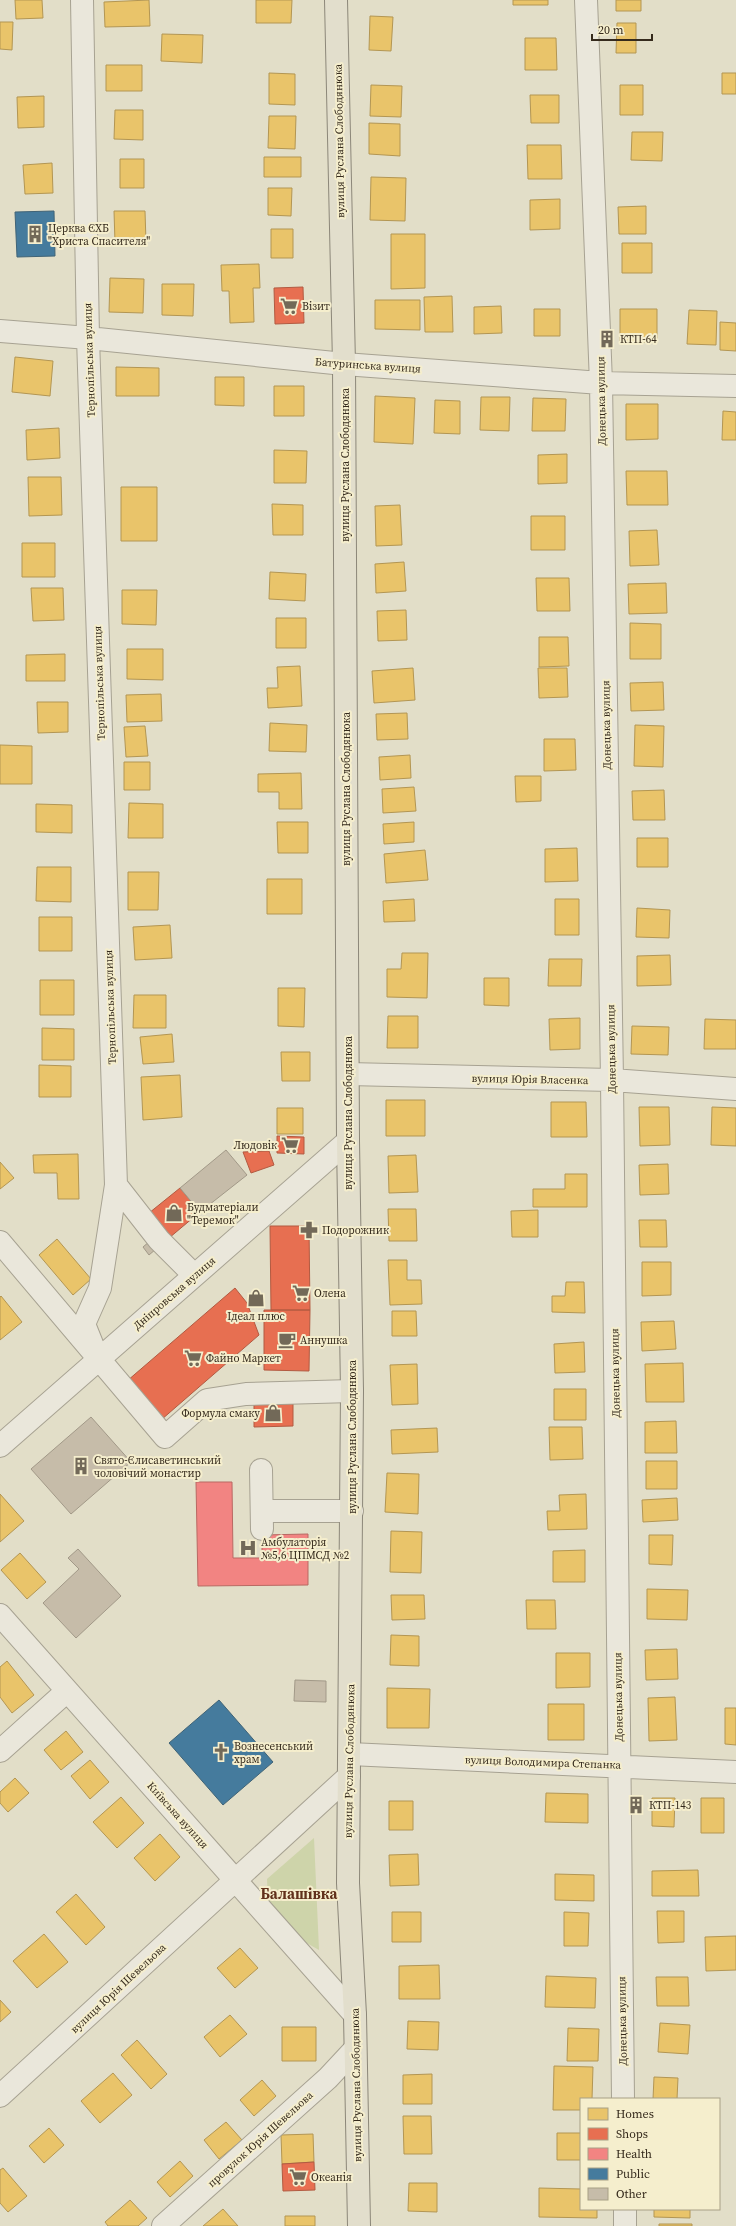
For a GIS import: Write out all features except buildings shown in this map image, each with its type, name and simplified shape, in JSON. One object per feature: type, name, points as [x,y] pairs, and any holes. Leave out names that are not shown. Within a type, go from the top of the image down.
[{"type":"main road","name":"вулиця Руслана Слободянюка","points":[[336,0],[344,364],[348,1141],[352,1391],[348,1883],[355,2015],[359,2226]]},
{"type":"street","name":"Тернопільська вулиця","points":[[82,0],[88,338],[116,1185],[100,1288],[84,1324],[98,1359]]},
{"type":"street","name":"Донецька вулиця","points":[[586,0],[601,383],[612,1080],[623,2098]]},
{"type":"street","name":"Батуринська вулиця","points":[[0,331],[88,338],[344,364],[601,383],[736,386]]},
{"type":"street","name":"вулиця Юрія Власенка","points":[[348,1074],[612,1080],[736,1089]]},
{"type":"street","name":"Дніпровська вулиця","points":[[0,1446],[194,1274],[348,1141]]},
{"type":"street","points":[[116,1185],[159,1240],[194,1274]]},
{"type":"street","points":[[0,1242],[165,1437],[207,1400],[246,1394],[352,1391]]},
{"type":"street","points":[[261,1470],[262,1520],[352,1511]]},
{"type":"street","name":"Київська вулиця","points":[[0,1615],[355,2015]]},
{"type":"street","points":[[0,1751],[67,1691]]},
{"type":"street","name":"вулиця Володимира Степанка","points":[[350,1754],[619,1765],[736,1772]]},
{"type":"street","name":"вулиця Юрія Шевельова","points":[[0,2096],[349,1776]]},
{"type":"street","name":"провулок Юрія Шевельова","points":[[163,2226],[328,2078],[355,2049]]},
{"type":"street","points":[[625,2210],[625,2226]]},
{"type":"green space","points":[[314,1838],[319,1950],[305,1942],[268,1900],[267,1879]]},
{"type":"place","name":"Церква ЄХБ \"Христа Спасителя\"","points":[[35,234]]},
{"type":"place","name":"Візит","points":[[289,306]]},
{"type":"place","name":"КТП-64","points":[[607,339]]},
{"type":"place","name":"Людовік","points":[[290,1145]]},
{"type":"place","name":"Будматеріали \"Теремок\"","points":[[174,1213]]},
{"type":"place","name":"Подорожник","points":[[309,1230]]},
{"type":"place","name":"Олена","points":[[301,1293]]},
{"type":"place","name":"Ідеал плюс","points":[[256,1298]]},
{"type":"place","name":"Аннушка","points":[[287,1340]]},
{"type":"place","name":"Файно Маркет","points":[[193,1358]]},
{"type":"place","name":"Формула смаку","points":[[273,1413]]},
{"type":"place","name":"Свято-Єлисаветинський чоловічий монастир","points":[[81,1466]]},
{"type":"place","name":"Амбулаторія №5,6 ЦПМСД №2","points":[[248,1548]]},
{"type":"place","name":"Вознесенський храм","points":[[221,1752]]},
{"type":"place","name":"КТП-143","points":[[636,1805]]},
{"type":"place","name":"Океанія","points":[[298,2177]]},
{"type":"district","name":"Балашівка","points":[[299,1894]]}]
